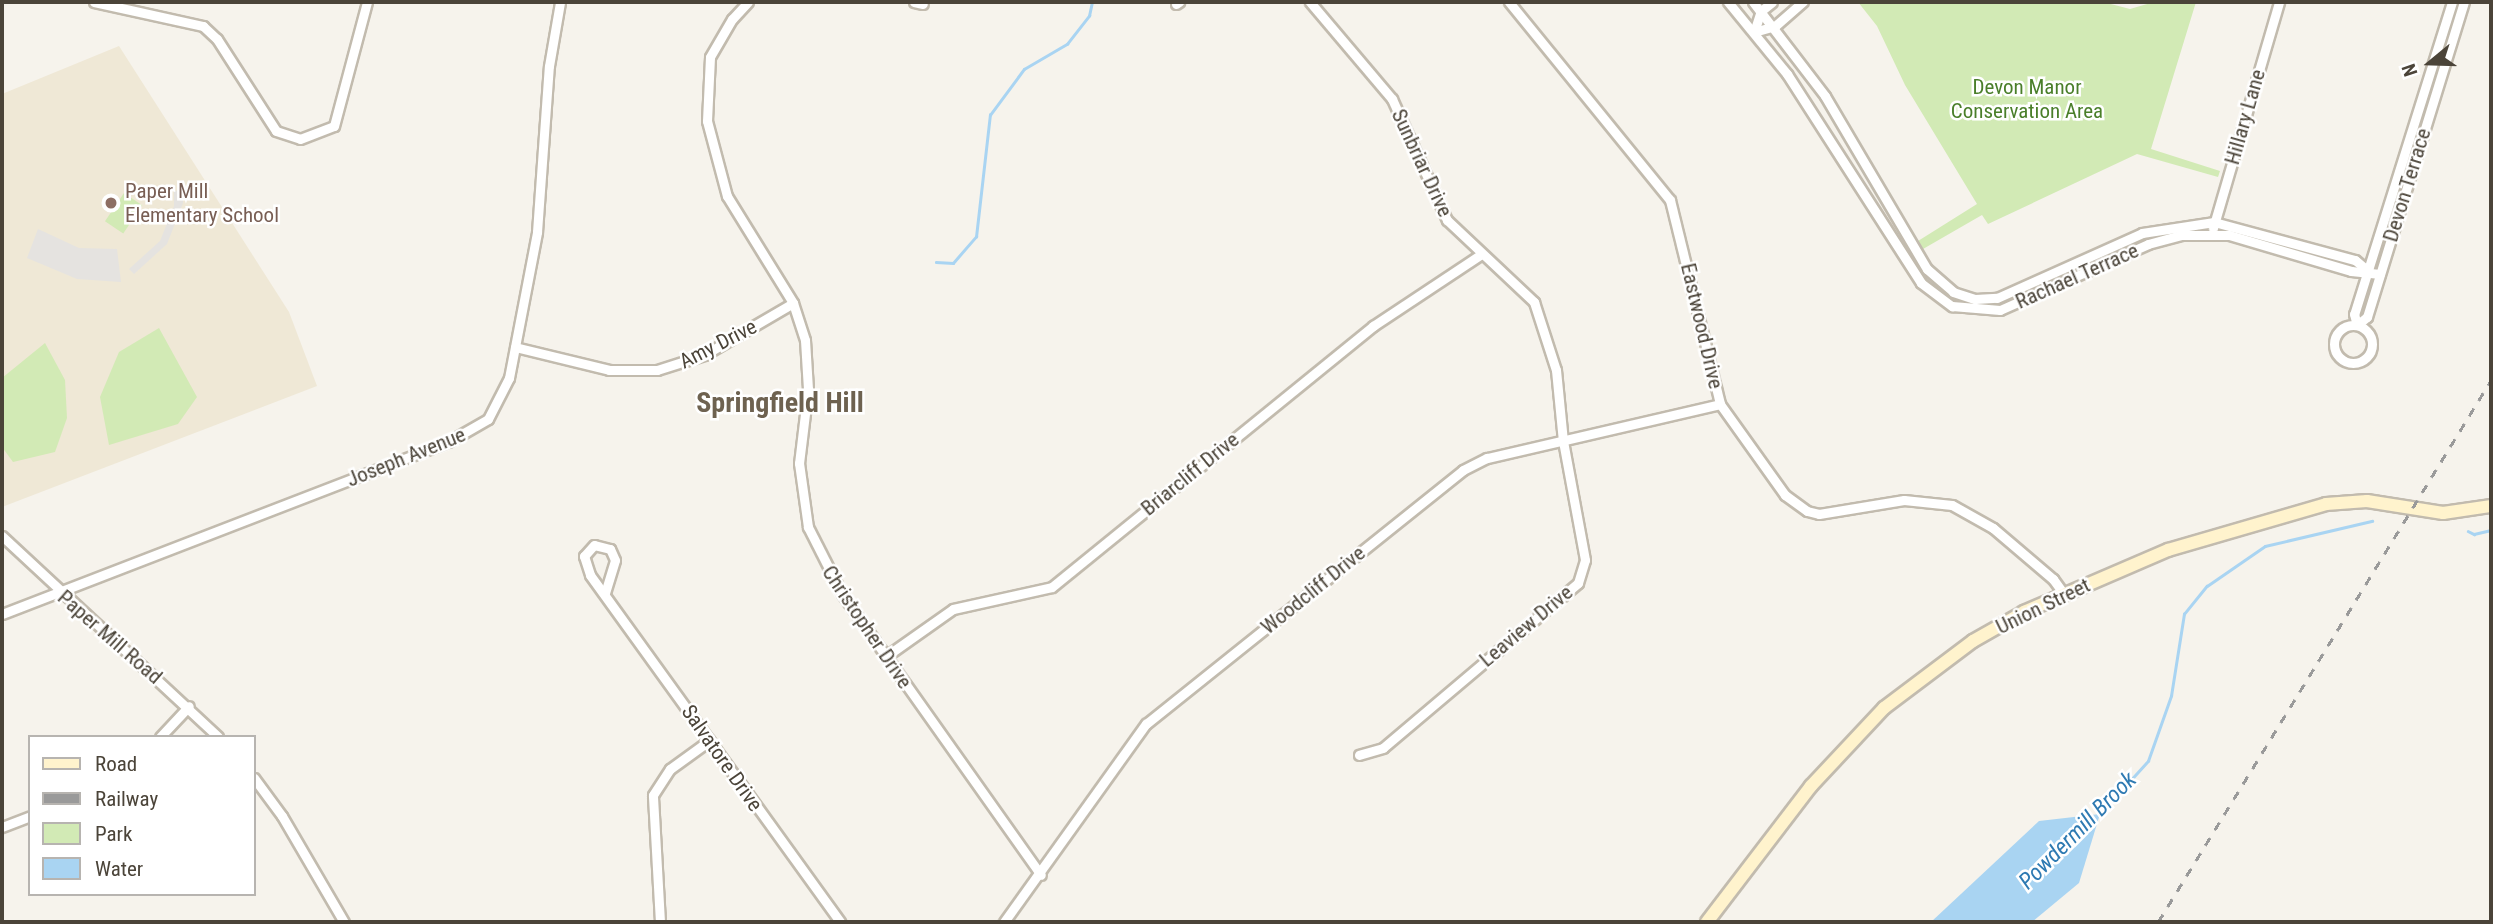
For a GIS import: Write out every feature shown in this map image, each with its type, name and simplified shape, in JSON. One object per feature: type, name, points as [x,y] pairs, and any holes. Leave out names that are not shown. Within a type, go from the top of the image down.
[{"type":"main road","name":"Union Street","points":[[1707,922],[1811,786],[1884,708],[1973,641],[2064,594],[2168,550],[2326,504],[2367,501],[2443,513],[2491,506]]},
{"type":"street","points":[[94,2],[203,26],[217,39],[276,131],[300,139],[334,125],[367,2]]},
{"type":"street","name":"Joseph Avenue","points":[[2,614],[473,430],[494,412],[505,392],[537,232],[548,77],[560,2]]},
{"type":"street","name":"Christopher Drive","points":[[748,2],[726,27],[710,57],[705,84],[708,130],[731,204],[793,303],[807,354],[799,465],[808,527],[833,580],[1041,875]]},
{"type":"street","name":"Sunbriar Drive","points":[[1310,2],[1392,99],[1447,220],[1479,255],[1534,302],[1556,370],[1563,441]]},
{"type":"street","name":"Eastwood Drive","points":[[1509,2],[1670,200],[1720,404],[1785,495],[1807,511],[1831,514],[1904,500],[1952,505],[1993,528],[2053,579],[2064,594]]},
{"type":"street","name":"Rachael Terrace","points":[[1728,2],[1754,32],[1822,126],[1914,274],[1930,293],[1952,306],[2000,310],[2148,244],[2181,235],[2211,233],[2351,271],[2380,274]]},
{"type":"street","name":"Rachael Terrace","points":[[1753,2],[1775,26],[1833,107],[1927,269],[1953,292],[1975,299],[1997,298],[2142,233],[2214,222],[2355,260],[2368,271]]},
{"type":"street","points":[[1754,32],[1761,11],[1772,2]]},
{"type":"street","points":[[1754,32],[1775,26],[1803,2]]},
{"type":"street","name":"Hillary Lane","points":[[2211,233],[2279,2]]},
{"type":"street","name":"Devon Terrace","points":[[2452,2],[2354,314],[2357,325],[2370,335],[2371,350],[2364,360],[2348,363],[2336,353],[2334,337],[2345,326],[2357,325],[2367,317],[2463,2]]},
{"type":"street","name":"Briarcliff Drive","points":[[885,657],[953,609],[1052,587],[1363,335],[1479,255]]},
{"type":"street","name":"Amy Drive","points":[[515,347],[609,370],[657,370],[704,355],[793,303]]},
{"type":"street","name":"Woodcliff Drive","points":[[1004,922],[1041,875],[1146,724],[1462,470],[1487,458],[1720,404]]},
{"type":"street","name":"Leaview Drive","points":[[1359,755],[1383,748],[1581,579],[1585,560],[1563,441]]},
{"type":"street","name":"Paper Mill Road","points":[[2,536],[58,592],[189,706],[216,735]]},
{"type":"street","name":"Salvatore Drive","points":[[605,593],[615,560],[610,549],[594,545],[584,563],[605,593],[840,922]]},
{"type":"street","points":[[162,735],[189,706]]},
{"type":"street","points":[[660,922],[653,795],[670,769],[710,740]]},
{"type":"street","points":[[256,781],[282,816],[344,922]]},
{"type":"street","points":[[2,827],[28,817]]},
{"type":"shaded area","name":"Paper Mill Elementary School","points":[[119,46],[289,312],[317,386],[2,507],[2,94]]},
{"type":"shaded area","points":[[183,190],[183,203],[167,244],[134,274],[129,269],[160,241],[174,206],[174,191]]},
{"type":"shaded area","points":[[38,229],[79,248],[117,249],[121,282],[77,279],[27,258]]},
{"type":"green space","name":"Devon Manor Conservation Area","points":[[1858,2],[2103,2],[2130,9],[2154,2],[2196,2],[2151,149],[2220,171],[2218,177],[2137,154],[1988,224],[1982,215],[1923,249],[1918,241],[1977,204],[1905,85],[1877,26]]},
{"type":"green space","points":[[124,193],[142,205],[123,233],[105,221]]},
{"type":"green space","points":[[159,328],[197,397],[178,424],[109,445],[100,397],[119,352]]},
{"type":"green space","points":[[45,343],[65,380],[67,418],[55,452],[13,462],[2,447],[2,378]]},
{"type":"water","points":[[2100,814],[2079,883],[2032,922],[1931,922],[2039,821]]},
{"type":"waterway","points":[[936,262],[953,263],[976,237],[990,115],[1024,69],[1067,44],[1089,16],[1092,2]]},
{"type":"waterway","name":"Powdermill Brook","points":[[2099,815],[2148,761],[2171,696],[2184,614],[2207,586],[2265,546],[2372,521]]},
{"type":"waterway","name":"Powdermill Brook","points":[[2468,531],[2474,534],[2491,530]]},
{"type":"railway","points":[[2158,922],[2491,380]]},
{"type":"place","name":"Paper Mill Elementary School","points":[[111,203]]},
{"type":"district","name":"Springfield Hill","points":[[780,403]]}]
